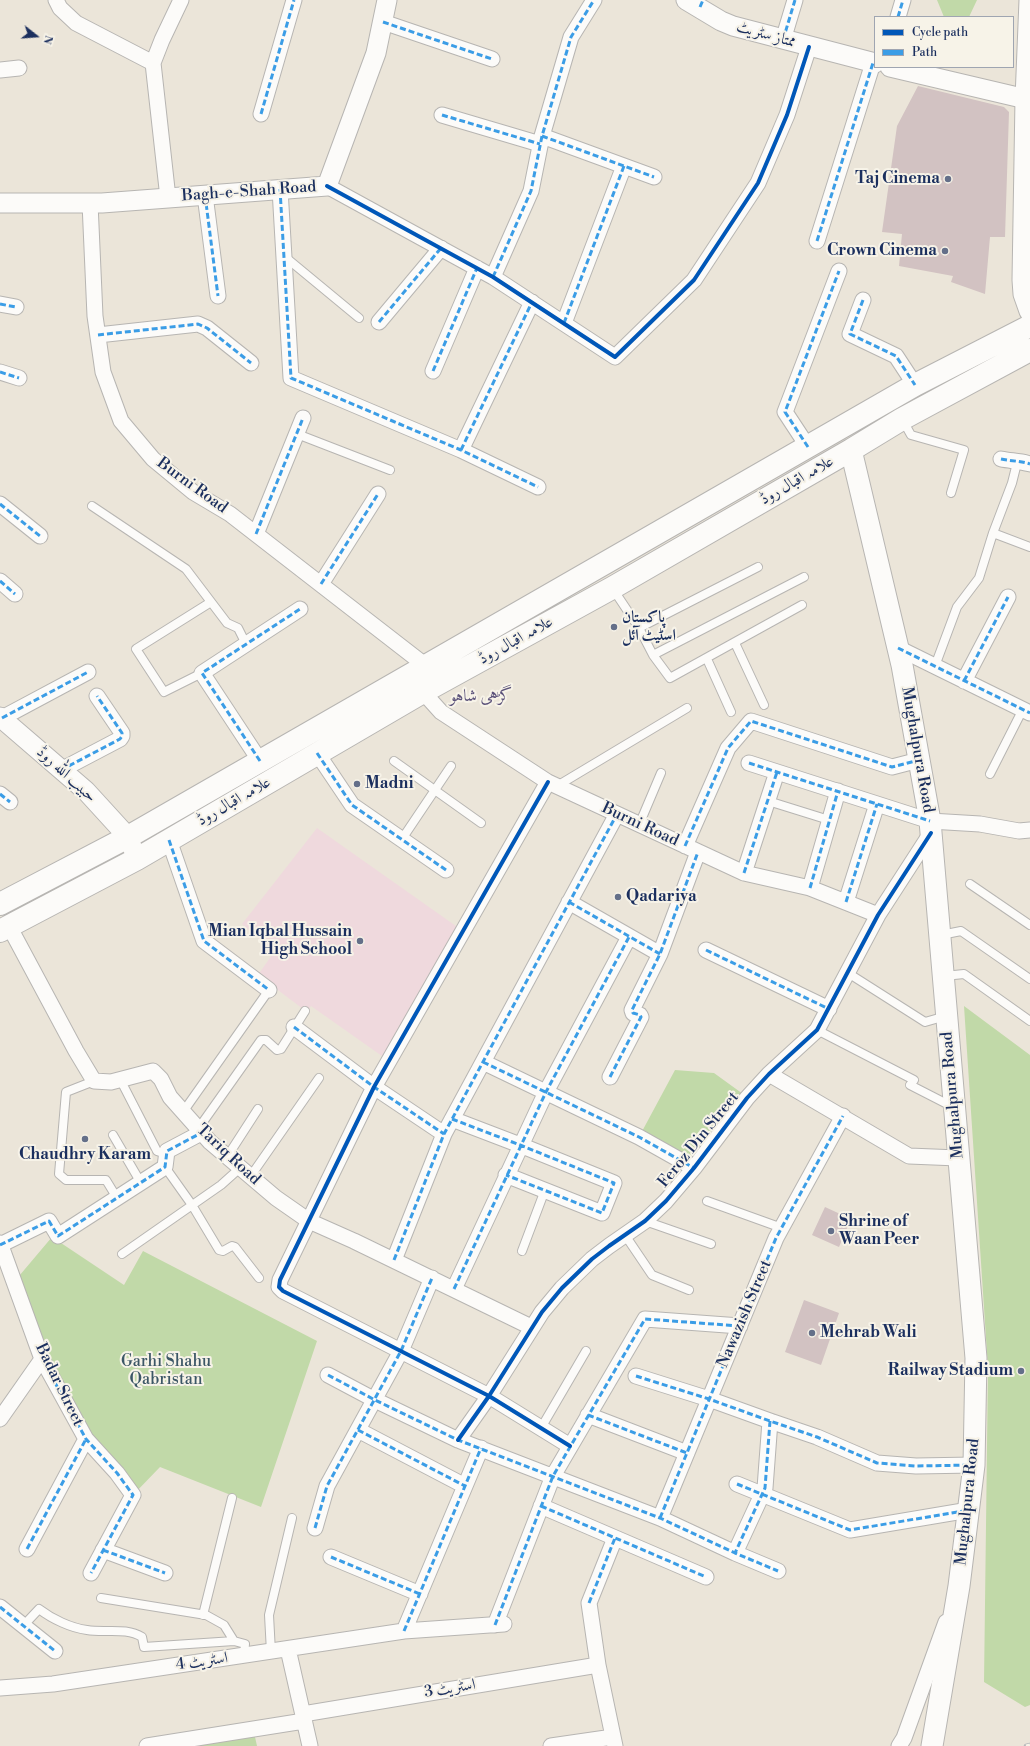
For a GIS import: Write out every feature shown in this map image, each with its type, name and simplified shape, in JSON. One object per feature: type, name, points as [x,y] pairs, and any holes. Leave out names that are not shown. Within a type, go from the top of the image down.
[{"type":"main road","points":[[1030,0],[1026,99],[1023,280],[1024,294],[1030,311]]},
{"type":"main road","name":"علامہ اقبال روڈ","points":[[0,904],[128,837],[915,385],[1030,326]]},
{"type":"main road","name":"علامہ اقبال روڈ","points":[[4,928],[137,859],[423,692],[612,588],[902,419],[1030,350]]},
{"type":"main road","name":"Mughalpura Road","points":[[851,450],[898,648],[931,827],[976,1358],[974,1465],[959,1586],[932,1746]]},
{"type":"main road","points":[[581,576],[593,598]]},
{"type":"street","points":[[56,0],[60,8],[76,24],[153,63]]},
{"type":"street","points":[[168,198],[153,63],[181,0]]},
{"type":"street","points":[[261,114],[294,0]]},
{"type":"street","name":"Bagh-e-Shah Road","points":[[0,203],[90,203],[327,186],[376,53],[387,0]]},
{"type":"street","points":[[493,277],[531,190],[541,140],[571,37],[594,0]]},
{"type":"street","points":[[783,40],[795,0]]},
{"type":"street","points":[[898,16],[903,0]]},
{"type":"street","name":"ممتاز سٹریٹ","points":[[696,2],[721,21],[783,40],[874,63]]},
{"type":"street","points":[[382,22],[492,59]]},
{"type":"street","points":[[327,186],[493,277],[615,357],[694,280],[758,184],[787,115],[809,47]]},
{"type":"street","points":[[0,70],[20,68]]},
{"type":"street","points":[[817,241],[878,68]]},
{"type":"street","name":"ممتاز سٹریٹ","points":[[896,68],[1026,99]]},
{"type":"street","points":[[442,115],[541,140],[654,177]]},
{"type":"street","points":[[564,323],[624,166]]},
{"type":"street","points":[[280,189],[291,378],[461,450],[538,487]]},
{"type":"street","points":[[205,195],[218,296]]},
{"type":"street","name":"Burni Road","points":[[90,203],[95,316],[103,372],[121,421],[153,459],[193,492],[230,514],[426,666]]},
{"type":"street","points":[[379,322],[441,248]]},
{"type":"street","points":[[433,371],[477,268]]},
{"type":"street","points":[[808,447],[785,412],[839,271]]},
{"type":"street","points":[[863,300],[850,334],[896,356],[915,385]]},
{"type":"street","points":[[461,450],[532,302]]},
{"type":"street","points":[[0,304],[16,307]]},
{"type":"street","points":[[98,335],[198,324],[207,328],[250,363]]},
{"type":"street","points":[[0,372],[19,378]]},
{"type":"street","points":[[256,534],[303,418]]},
{"type":"street","points":[[1001,459],[1023,463]]},
{"type":"street","points":[[321,584],[378,494]]},
{"type":"street","points":[[0,504],[40,536]]},
{"type":"street","points":[[0,581],[14,594]]},
{"type":"street","points":[[964,680],[1008,597]]},
{"type":"street","points":[[260,761],[202,673],[300,609]]},
{"type":"street","points":[[898,648],[1027,711]]},
{"type":"street","points":[[1,717],[88,672]]},
{"type":"street","name":"Burni Road","points":[[423,692],[441,712],[552,784],[744,873],[810,888],[878,915]]},
{"type":"street","points":[[61,770],[120,739],[122,736],[122,733],[97,696]]},
{"type":"street","name":"حبیب اللہ روڈ","points":[[1,717],[86,791],[128,837]]},
{"type":"street","points":[[610,1077],[640,1017],[640,1015],[633,1013],[632,1010],[660,954],[692,849],[728,748],[751,721],[892,767],[919,760]]},
{"type":"street","points":[[317,753],[352,805],[446,870]]},
{"type":"street","points":[[749,763],[877,804],[931,827],[980,824],[1026,834]]},
{"type":"street","points":[[744,873],[777,772]]},
{"type":"street","points":[[552,784],[374,1087],[280,1280],[279,1287],[283,1291],[489,1396],[570,1446]]},
{"type":"street","points":[[810,888],[838,792]]},
{"type":"street","points":[[846,902],[877,804]]},
{"type":"street","points":[[394,1260],[444,1134],[617,814]]},
{"type":"street","name":"Feroz Din Street","points":[[458,1440],[489,1396],[531,1327],[562,1288],[592,1259],[645,1221],[666,1200],[694,1168],[747,1098],[769,1074],[816,1030],[829,1009],[878,915],[931,827]]},
{"type":"street","points":[[128,837],[137,859]]},
{"type":"street","points":[[169,840],[204,941],[269,990]]},
{"type":"street","points":[[569,902],[660,954]]},
{"type":"street","points":[[4,928],[94,1081]]},
{"type":"street","points":[[454,1289],[546,1092],[629,937]]},
{"type":"street","points":[[706,950],[829,1009]]},
{"type":"street","points":[[294,1027],[374,1087],[444,1134]]},
{"type":"street","points":[[483,1062],[639,1137],[694,1168]]},
{"type":"street","name":"Tariq Road","points":[[94,1081],[111,1082],[153,1071],[161,1079],[170,1097],[182,1112],[226,1157],[276,1198],[309,1221],[432,1278],[531,1327]]},
{"type":"street","points":[[769,1074],[843,1116],[908,1156],[958,1158]]},
{"type":"street","name":"Nawazish Street","points":[[660,1518],[782,1228],[843,1116]]},
{"type":"street","points":[[452,1119],[614,1183],[602,1213],[506,1175]]},
{"type":"street","points":[[0,1245],[49,1221],[58,1236],[141,1183],[166,1161],[167,1151],[199,1131]]},
{"type":"street","name":"Badar Street","points":[[0,1245],[42,1359],[86,1439],[117,1473],[133,1495],[103,1550]]},
{"type":"street","points":[[315,1528],[327,1486],[401,1351],[432,1278]]},
{"type":"street","points":[[706,1577],[541,1506],[553,1476],[645,1319],[740,1326]]},
{"type":"street","points":[[0,1419],[42,1359]]},
{"type":"street","points":[[328,1375],[375,1400],[458,1440],[660,1518],[778,1571]]},
{"type":"street","points":[[636,1376],[709,1399],[818,1437],[877,1463],[916,1466],[974,1465]]},
{"type":"street","points":[[588,1415],[687,1453]]},
{"type":"street","points":[[735,1553],[765,1488],[770,1421]]},
{"type":"street","points":[[358,1430],[465,1486]]},
{"type":"street","points":[[27,1549],[86,1439]]},
{"type":"street","points":[[404,1631],[482,1448]]},
{"type":"street","points":[[737,1484],[850,1530],[968,1510]]},
{"type":"street","name":"اسٹریٹ 4","points":[[0,1688],[53,1684],[404,1631],[499,1624],[541,1506]]},
{"type":"street","points":[[551,1746],[614,1742],[598,1665],[589,1603],[615,1538]]},
{"type":"street","points":[[91,1573],[103,1550],[165,1573]]},
{"type":"street","points":[[331,1557],[420,1594]]},
{"type":"street","points":[[899,1746],[904,1738],[959,1586]]},
{"type":"street","points":[[0,1607],[55,1651]]},
{"type":"street","points":[[288,1649],[310,1746]]},
{"type":"street","name":"اسٹریٹ 3","points":[[147,1746],[598,1665]]},
{"type":"lane","points":[[284,256],[359,318]]},
{"type":"lane","points":[[902,419],[911,435],[964,450],[950,493]]},
{"type":"lane","points":[[297,434],[390,470]]},
{"type":"lane","points":[[936,666],[957,607],[979,578],[993,532],[1012,483],[1023,463]]},
{"type":"lane","points":[[92,506],[186,569],[227,623],[238,628],[246,644]]},
{"type":"lane","points":[[993,532],[1030,547]]},
{"type":"lane","points":[[640,628],[758,567]]},
{"type":"lane","points":[[652,655],[804,577]]},
{"type":"lane","points":[[612,588],[640,628],[652,655],[670,678],[707,659],[802,605]]},
{"type":"lane","points":[[202,673],[164,692],[161,691],[136,649],[211,602]]},
{"type":"lane","points":[[735,643],[764,706]]},
{"type":"lane","points":[[707,659],[731,712]]},
{"type":"lane","points":[[552,784],[687,708]]},
{"type":"lane","points":[[990,774],[1027,711]]},
{"type":"lane","points":[[394,761],[434,791],[481,823]]},
{"type":"lane","points":[[402,839],[451,766]]},
{"type":"lane","points":[[639,824],[661,773]]},
{"type":"lane","points":[[768,801],[830,820]]},
{"type":"lane","points":[[970,884],[1030,925]]},
{"type":"lane","points":[[940,935],[961,931],[1030,979]]},
{"type":"lane","points":[[848,973],[925,1022],[946,1016]]},
{"type":"lane","points":[[943,976],[964,974],[1030,1021]]},
{"type":"lane","points":[[182,1112],[269,990]]},
{"type":"lane","points":[[199,1131],[261,1040],[266,1040],[279,1050],[305,1011]]},
{"type":"lane","points":[[816,1030],[914,1080],[910,1085],[954,1108]]},
{"type":"lane","points":[[122,1254],[221,1184],[245,1172],[319,1078]]},
{"type":"lane","points":[[120,1079],[157,1151],[166,1161],[219,1250],[223,1251],[232,1246],[235,1247],[259,1278]]},
{"type":"lane","points":[[94,1081],[66,1092],[59,1174],[66,1180],[106,1180],[117,1198]]},
{"type":"lane","points":[[226,1157],[258,1109]]},
{"type":"lane","points":[[113,1135],[141,1183]]},
{"type":"lane","points":[[522,1251],[545,1190]]},
{"type":"lane","points":[[707,1202],[782,1228]]},
{"type":"lane","points":[[645,1221],[711,1244]]},
{"type":"lane","points":[[624,1235],[652,1275],[689,1290]]},
{"type":"lane","points":[[541,1428],[586,1351]]},
{"type":"lane","points":[[203,1614],[232,1498]]},
{"type":"lane","points":[[272,1652],[269,1615],[292,1518]]},
{"type":"lane","points":[[101,1598],[203,1614],[224,1626],[234,1641]]},
{"type":"lane","points":[[23,1626],[39,1609],[48,1616],[87,1630],[133,1632],[142,1637],[144,1647],[234,1641],[246,1644],[244,1656]]},
{"type":"shaded area","name":"Mian Iqbal Hussain High School","points":[[317,828],[463,931],[389,1061],[311,1006],[307,1012],[258,975],[274,952],[242,924]]},
{"type":"green space","points":[[937,0],[977,0],[969,16],[944,16]]},
{"type":"green space","points":[[964,1006],[1030,1055],[1030,1705],[1025,1707],[984,1682],[988,1368]]},
{"type":"green space","points":[[675,1070],[714,1073],[743,1094],[694,1168],[639,1137]]},
{"type":"green space","name":"Garhi Shahu Qabristan","points":[[52,1237],[124,1285],[143,1251],[317,1341],[261,1507],[160,1467],[133,1495],[86,1439],[14,1282]]},
{"type":"green space","points":[[253,1728],[257,1746],[147,1746]]},
{"type":"building","name":"Taj Cinema","points":[[918,86],[1004,107],[1009,112],[1005,237],[990,237],[985,294],[951,282],[953,276],[899,266],[902,234],[882,232],[897,126]]},
{"type":"building","points":[[825,1207],[851,1219],[839,1247],[812,1235]]},
{"type":"building","name":"Mehrab Wali","points":[[804,1300],[839,1313],[821,1365],[785,1352]]},
{"type":"railway","points":[[1026,1746],[1030,1745]]},
{"type":"marked path","points":[[261,114],[294,0]]},
{"type":"marked path","points":[[493,277],[531,191],[542,136],[571,37],[594,0]]},
{"type":"marked path","points":[[700,7],[703,0]]},
{"type":"marked path","points":[[783,40],[795,0]]},
{"type":"marked path","points":[[898,16],[903,0]]},
{"type":"marked path","points":[[383,22],[492,59]]},
{"type":"marked path","points":[[817,241],[873,63]]},
{"type":"marked path","points":[[442,115],[540,144]]},
{"type":"marked path","points":[[542,136],[654,177]]},
{"type":"marked path","points":[[564,323],[624,166]]},
{"type":"marked path","points":[[280,189],[291,378],[461,450],[538,487]]},
{"type":"marked path","points":[[205,195],[218,296]]},
{"type":"marked path","points":[[379,322],[441,248]]},
{"type":"marked path","points":[[433,371],[477,268]]},
{"type":"marked path","points":[[808,447],[785,412],[839,271]]},
{"type":"marked path","points":[[863,300],[850,334],[896,356],[915,385]]},
{"type":"marked path","points":[[461,450],[532,302]]},
{"type":"marked path","points":[[0,304],[16,307]]},
{"type":"marked path","points":[[98,335],[198,324],[207,328],[251,363]]},
{"type":"marked path","points":[[0,372],[19,378]]},
{"type":"marked path","points":[[256,534],[303,418]]},
{"type":"marked path","points":[[1001,459],[1030,464]]},
{"type":"marked path","points":[[321,584],[378,494]]},
{"type":"marked path","points":[[0,504],[40,536]]},
{"type":"marked path","points":[[0,581],[15,594]]},
{"type":"marked path","points":[[964,681],[1008,597]]},
{"type":"marked path","points":[[260,761],[202,673],[300,609]]},
{"type":"marked path","points":[[898,648],[1030,713]]},
{"type":"marked path","points":[[2,718],[88,672]]},
{"type":"marked path","points":[[61,770],[120,739],[122,736],[122,733],[97,696]]},
{"type":"marked path","points":[[685,846],[728,748],[751,721],[892,767],[919,760]]},
{"type":"marked path","points":[[317,753],[352,805],[446,870]]},
{"type":"marked path","points":[[749,763],[930,821]]},
{"type":"marked path","points":[[744,873],[777,772]]},
{"type":"marked path","points":[[810,888],[838,791]]},
{"type":"marked path","points":[[0,794],[10,802]]},
{"type":"marked path","points":[[846,902],[877,804]]},
{"type":"marked path","points":[[394,1260],[444,1134],[617,814]]},
{"type":"marked path","points":[[169,840],[204,941],[269,990]]},
{"type":"marked path","points":[[610,1077],[641,1017],[640,1015],[633,1013],[632,1010],[660,954],[698,852]]},
{"type":"marked path","points":[[569,902],[660,954]]},
{"type":"marked path","points":[[454,1289],[546,1092],[629,937]]},
{"type":"marked path","points":[[706,950],[829,1009]]},
{"type":"marked path","points":[[294,1027],[374,1087],[444,1134]]},
{"type":"marked path","points":[[483,1062],[639,1137],[694,1168]]},
{"type":"marked path","points":[[660,1518],[776,1238],[843,1116]]},
{"type":"marked path","points":[[452,1119],[614,1183],[602,1213],[506,1175]]},
{"type":"marked path","points":[[0,1245],[49,1221],[58,1236],[165,1167],[167,1151],[201,1133]]},
{"type":"marked path","points":[[315,1528],[327,1486],[401,1351],[432,1278]]},
{"type":"marked path","points":[[495,1625],[553,1476],[645,1319],[740,1326]]},
{"type":"marked path","points":[[42,1359],[86,1439],[117,1473],[133,1495],[91,1573]]},
{"type":"marked path","points":[[328,1375],[375,1400],[458,1440],[660,1518],[735,1553]]},
{"type":"marked path","points":[[636,1376],[709,1399],[817,1437],[877,1463],[916,1466],[974,1465]]},
{"type":"marked path","points":[[588,1415],[687,1453]]},
{"type":"marked path","points":[[770,1421],[765,1488],[735,1553],[778,1571]]},
{"type":"marked path","points":[[358,1430],[465,1486]]},
{"type":"marked path","points":[[27,1549],[86,1439]]},
{"type":"marked path","points":[[404,1631],[481,1448]]},
{"type":"marked path","points":[[737,1484],[850,1530],[969,1510]]},
{"type":"marked path","points":[[541,1506],[706,1577]]},
{"type":"marked path","points":[[589,1603],[615,1538]]},
{"type":"marked path","points":[[103,1550],[165,1573]]},
{"type":"marked path","points":[[331,1557],[420,1594]]},
{"type":"marked path","points":[[0,1607],[55,1651]]},
{"type":"cycle path","points":[[327,186],[493,277],[615,357],[694,280],[758,183],[787,115],[809,47]]},
{"type":"cycle path","points":[[548,782],[374,1087],[280,1280],[279,1287],[283,1291],[489,1396],[570,1446]]},
{"type":"cycle path","points":[[458,1440],[489,1396],[542,1312],[562,1288],[592,1259],[645,1221],[666,1201],[694,1168],[747,1098],[769,1074],[817,1030],[878,915],[931,833]]},
{"type":"place","name":"Taj Cinema","points":[[948,179]]},
{"type":"place","name":"Crown Cinema","points":[[945,251]]},
{"type":"place","name":"پاکستان اسٹیٹ آئل","points":[[614,627]]},
{"type":"place","name":"Madni","points":[[357,784]]},
{"type":"place","name":"Qadariya","points":[[618,897]]},
{"type":"place","name":"Mian Iqbal Hussain High School","points":[[360,941]]},
{"type":"place","name":"Chaudhry Karam","points":[[85,1139]]},
{"type":"place","name":"Shrine of Waan Peer","points":[[831,1231]]},
{"type":"place","name":"Mehrab Wali","points":[[812,1333]]},
{"type":"place","name":"Railway Stadium","points":[[1021,1371]]},
{"type":"district","name":"گڑہی شاہو","points":[[481,697]]}]
